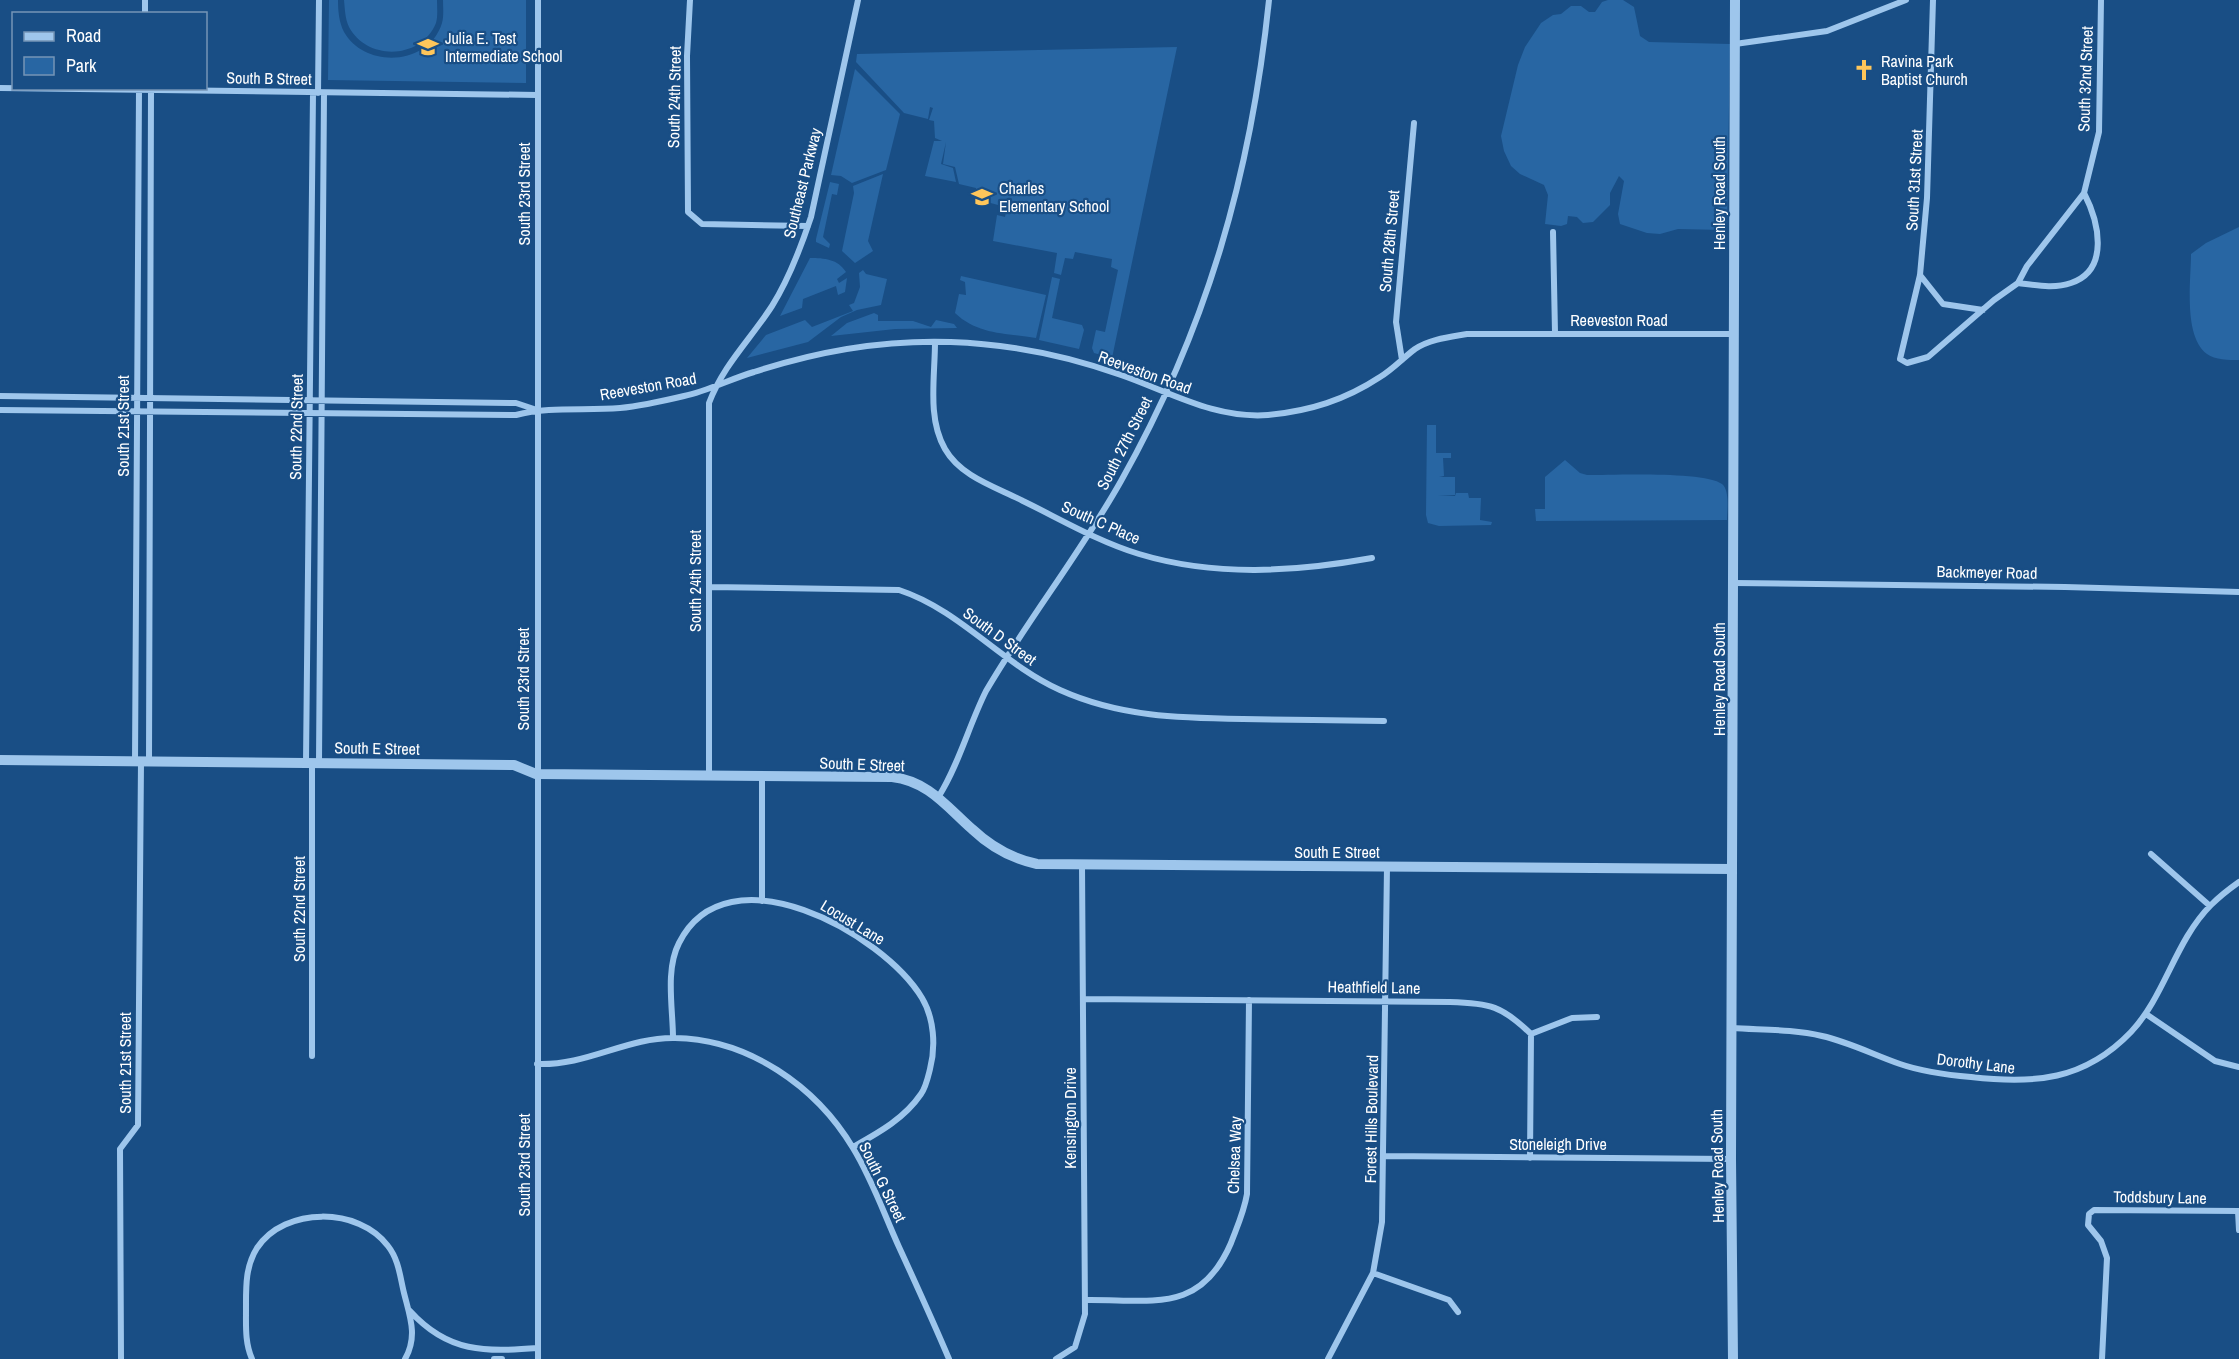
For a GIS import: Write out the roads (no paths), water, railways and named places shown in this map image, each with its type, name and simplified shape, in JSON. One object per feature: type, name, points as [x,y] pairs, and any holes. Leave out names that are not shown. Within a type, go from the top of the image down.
[{"type":"street","name":"South 22nd Street","points":[[312,1056],[310,399],[319,0]]},
{"type":"street","name":"South 23rd Street","points":[[538,0],[536,774],[538,1359]]},
{"type":"street","name":"South 24th Street","points":[[690,0],[686,204],[688,212],[702,224],[808,226]]},
{"type":"street","name":"Southeast Parkway","points":[[716,386],[731,359],[772,305],[799,251],[808,226],[858,0]]},
{"type":"street","name":"South 27th Street","points":[[939,796],[949,780],[969,725],[1005,658],[1121,481],[1186,352],[1211,280],[1240,182],[1262,68],[1269,0]]},
{"type":"street","name":"Henley Road South","points":[[1733,1359],[1731,1159],[1735,0]]},
{"type":"street","points":[[1735,44],[1827,30],[1906,0]]},
{"type":"street","name":"South 31st Street","points":[[1900,359],[1920,275],[1930,152],[1933,0]]},
{"type":"street","name":"South 32nd Street","points":[[1900,359],[1911,362],[1928,357],[1983,310],[2019,284],[2027,266],[2084,194],[2099,132],[2101,0]]},
{"type":"street","name":"South 21st Street","points":[[141,762],[137,397],[145,90]]},
{"type":"street","name":"South 21st Street","points":[[121,1359],[120,1149],[138,1125],[141,762],[150,411],[145,90]]},
{"type":"street","name":"South B Street","points":[[188,90],[537,95]]},
{"type":"street","name":"South 22nd Street","points":[[312,762],[322,413],[318,93]]},
{"type":"street","name":"South 28th Street","points":[[1402,360],[1396,322],[1414,123]]},
{"type":"street","points":[[2019,284],[2066,284],[2089,272],[2097,257],[2098,240],[2092,212],[2084,194]]},
{"type":"street","points":[[1553,232],[1555,333]]},
{"type":"street","points":[[1920,275],[1944,304],[1983,310]]},
{"type":"street","name":"Reeveston Road","points":[[0,410],[516,415],[537,410],[621,408],[685,396],[752,372],[820,353],[853,347],[935,342],[997,345],[1035,351],[1122,376],[1218,412],[1266,415],[1299,411],[1339,400],[1383,376],[1418,348],[1459,335],[1733,334]]},
{"type":"street","name":"South C Place","points":[[935,342],[935,419],[940,440],[952,459],[967,473],[1089,533],[1136,553],[1218,569],[1259,571],[1302,569],[1372,558]]},
{"type":"street","name":"South 24th Street","points":[[709,776],[709,403],[716,386]]},
{"type":"street","name":"Reeveston Road","points":[[0,396],[516,403],[537,410]]},
{"type":"street","name":"Backmeyer Road","points":[[1734,583],[2065,587],[2239,592]]},
{"type":"street","name":"South D Street","points":[[709,587],[899,590],[928,601],[1005,658],[1060,690],[1094,704],[1143,715],[1384,721]]},
{"type":"street","name":"South E Street","points":[[0,760],[514,765],[536,774],[895,777],[919,784],[939,796],[974,831],[1007,853],[1037,864],[1732,869]]},
{"type":"street","points":[[762,776],[762,901]]},
{"type":"street","points":[[2151,854],[2210,906]]},
{"type":"street","name":"Kensington Drive","points":[[1056,1359],[1075,1347],[1083,1326],[1085,1300],[1082,865]]},
{"type":"street","name":"Forest Hills Boulevard","points":[[1328,1359],[1373,1274],[1382,1222],[1386,867]]},
{"type":"street","name":"Dorothy Lane","points":[[1732,1028],[1791,1031],[1824,1036],[1912,1068],[2014,1082],[2061,1075],[2090,1063],[2116,1046],[2146,1014],[2190,934],[2210,906],[2239,882]]},
{"type":"street","name":"Locust Lane","points":[[674,1038],[672,969],[680,940],[696,919],[710,909],[729,902],[762,901],[804,910],[863,940],[904,975],[925,1004],[934,1041],[933,1059],[923,1089],[900,1118],[853,1147]]},
{"type":"street","name":"Heathfield Lane","points":[[1083,999],[1483,1003],[1500,1007],[1531,1034]]},
{"type":"street","name":"Chelsea Way","points":[[1085,1300],[1177,1298],[1205,1284],[1220,1266],[1242,1216],[1247,1194],[1249,1000]]},
{"type":"street","points":[[2146,1014],[2215,1061],[2239,1067]]},
{"type":"street","points":[[1530,1158],[1531,1034],[1572,1018],[1597,1017]]},
{"type":"street","name":"South G Street","points":[[537,1064],[573,1063],[632,1044],[674,1038],[738,1050],[773,1066],[817,1103],[853,1147],[949,1359]]},
{"type":"street","name":"Stoneleigh Drive","points":[[1384,1156],[1731,1159]]},
{"type":"street","name":"Toddsbury Lane","points":[[2102,1359],[2106,1258],[2101,1241],[2088,1225],[2089,1214],[2094,1210],[2239,1211]]},
{"type":"street","points":[[2239,1211],[2239,1230]]},
{"type":"street","points":[[252,1359],[246,1336],[248,1270],[252,1258],[266,1238],[296,1220],[348,1220],[371,1229],[382,1238],[396,1260],[410,1310],[412,1341],[405,1359]]},
{"type":"street","points":[[1373,1274],[1449,1300],[1458,1312]]},
{"type":"street","points":[[410,1310],[424,1326],[453,1344],[469,1348],[538,1348]]},
{"type":"street","points":[[494,1359],[502,1359]]},
{"type":"street","points":[[949,1359],[956,1359]]},
{"type":"place","name":"Julia E. Test Intermediate School","points":[[428,47]]},
{"type":"place","name":"Ravina Park Baptist Church","points":[[1864,70]]},
{"type":"place","name":"Charles Elementary School","points":[[982,197]]}]
